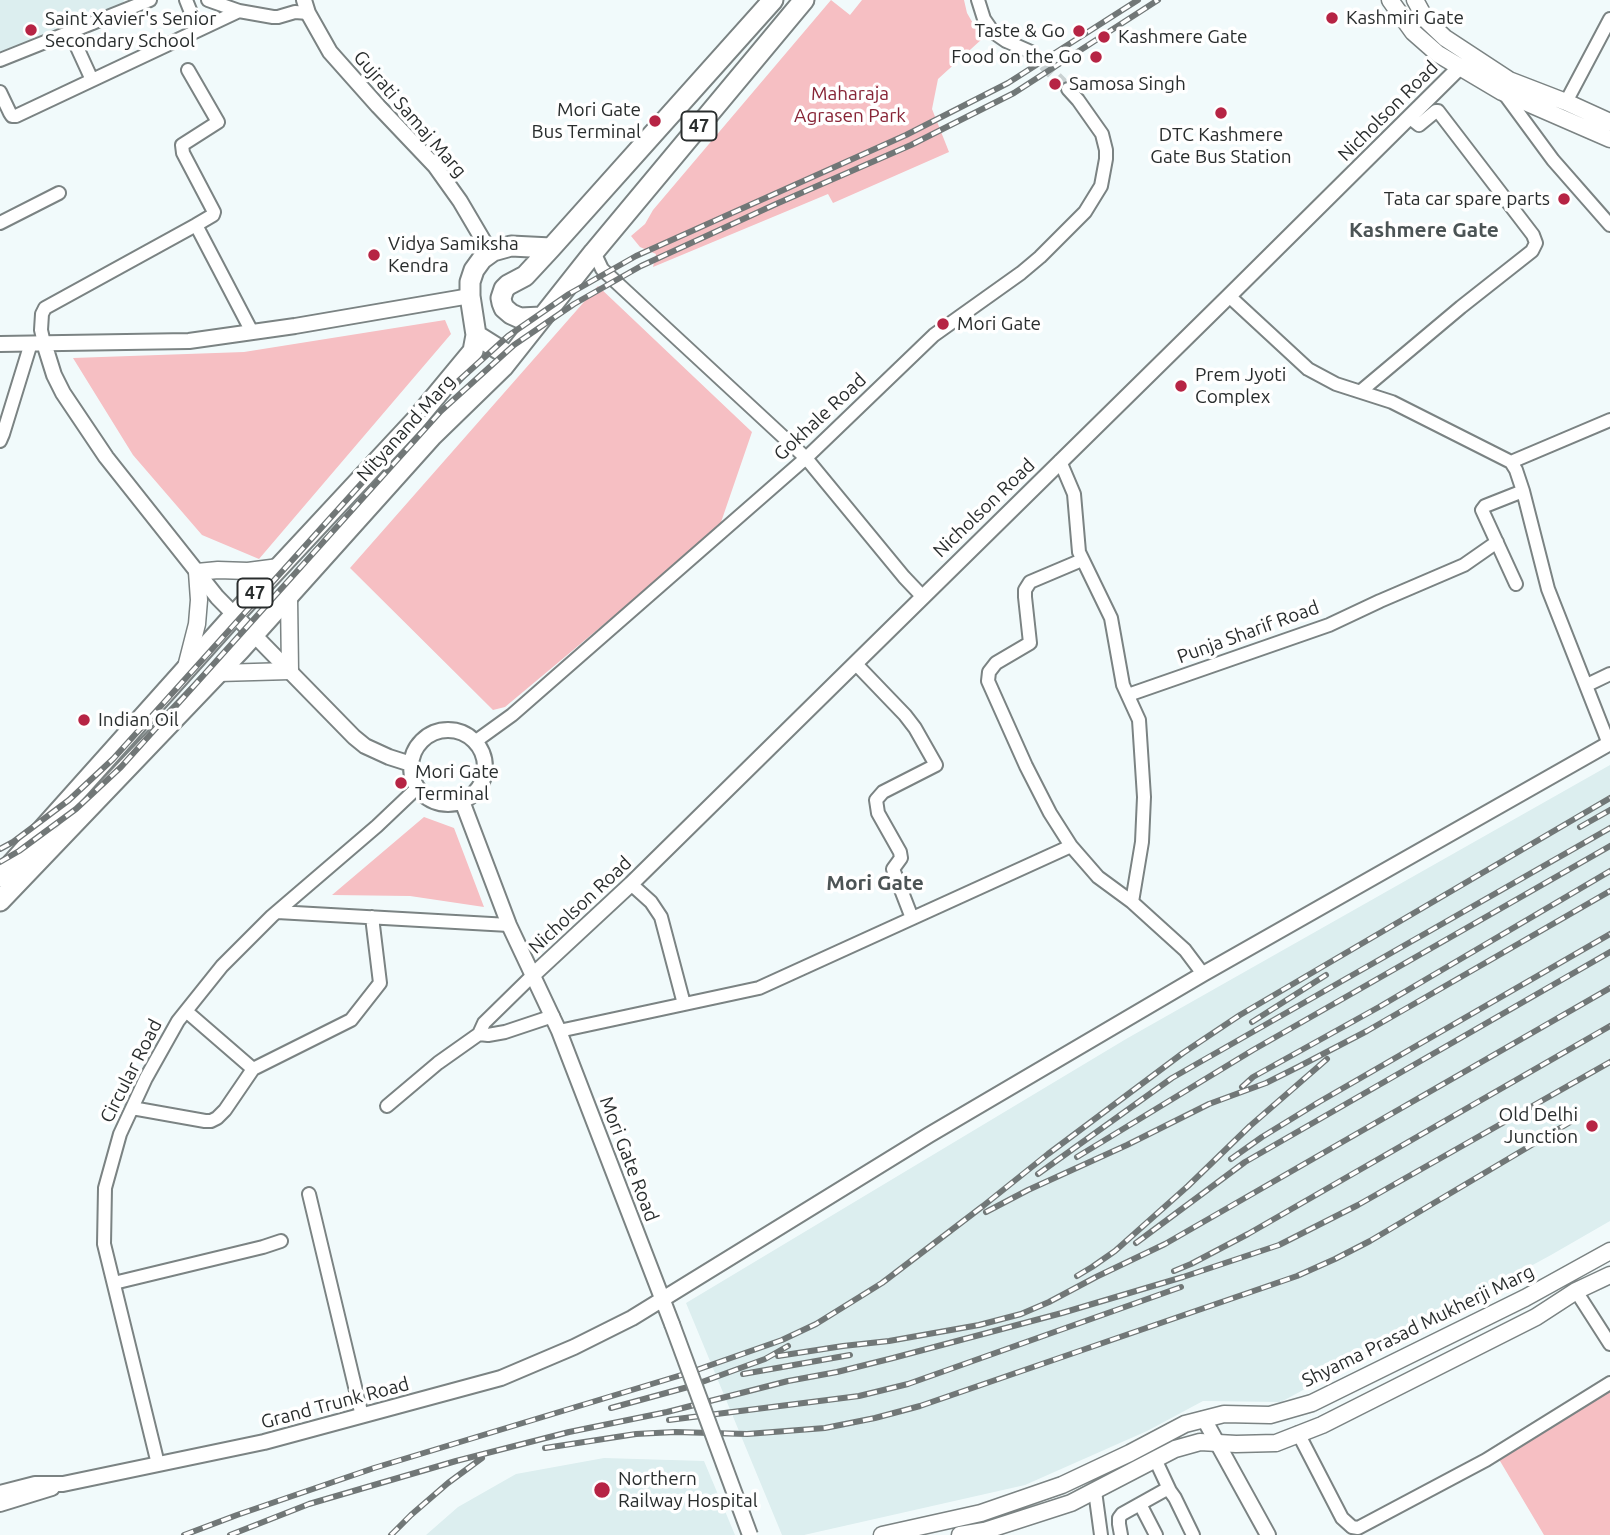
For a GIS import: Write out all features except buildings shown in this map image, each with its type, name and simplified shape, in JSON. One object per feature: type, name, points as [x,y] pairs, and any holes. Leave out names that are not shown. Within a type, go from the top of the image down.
[{"type":"main road","name":"47","points":[[551,248],[773,0]]},
{"type":"main road","name":"Nityanand Marg","points":[[0,901],[25,862],[218,673],[432,436],[512,357],[594,251],[804,0]]},
{"type":"main road","points":[[1390,0],[1413,32],[1438,54],[1502,92],[1610,139]]},
{"type":"main road","points":[[1415,0],[1426,20],[1445,38],[1509,80],[1610,122]]},
{"type":"main road","points":[[512,357],[476,335],[470,296],[470,282],[474,270],[490,252],[511,246],[551,248]]},
{"type":"main road","points":[[542,317],[514,316],[504,308],[501,298],[508,285],[525,276],[551,248]]},
{"type":"main road","name":"Nityanand Marg","points":[[42,844],[184,670],[415,421],[473,351],[476,335]]},
{"type":"main road","points":[[415,421],[432,436]]},
{"type":"main road","points":[[184,670],[197,624],[197,572],[248,571],[279,567]]},
{"type":"main road","points":[[218,673],[290,671],[289,597]]},
{"type":"main road","name":"Nityanand Marg","points":[[0,877],[25,862]]},
{"type":"main road","name":"Shyama Prasad Mukherji Marg","points":[[882,1535],[981,1513],[1062,1485],[1185,1424],[1224,1414],[1270,1415],[1312,1403],[1525,1298],[1610,1251]]},
{"type":"main road","points":[[960,1535],[981,1533],[1071,1503],[1175,1449],[1200,1441],[1276,1443],[1322,1425],[1536,1317],[1576,1291],[1610,1275]]},
{"type":"street","points":[[0,60],[149,0]]},
{"type":"street","points":[[186,0],[198,30]]},
{"type":"street","points":[[208,0],[239,11],[278,17],[306,6]]},
{"type":"street","points":[[978,0],[984,19],[993,32],[1031,52]]},
{"type":"street","name":"Gujrati Samaj Marg","points":[[306,6],[330,52],[435,166],[460,201],[490,252]]},
{"type":"street","points":[[0,92],[12,116],[16,116],[239,11]]},
{"type":"street","points":[[1566,102],[1610,19]]},
{"type":"street","points":[[70,32],[92,80]]},
{"type":"street","name":"Nicholson Road","points":[[533,975],[631,884],[1460,67]]},
{"type":"street","points":[[0,441],[38,343],[45,308],[213,215],[214,212],[183,153],[182,145],[218,122],[188,70]]},
{"type":"street","name":"Gokhale Road","points":[[476,741],[512,715],[806,458],[934,335],[1040,257],[1089,206],[1101,186],[1106,159],[1105,143],[1095,123],[1068,89]]},
{"type":"street","points":[[1502,92],[1553,160],[1610,226]]},
{"type":"street","points":[[1361,391],[1532,251],[1536,243],[1533,235],[1438,111],[1419,125],[1409,117]]},
{"type":"street","points":[[0,223],[59,193]]},
{"type":"street","points":[[196,225],[252,332]]},
{"type":"street","points":[[594,251],[601,269],[806,458],[922,596]]},
{"type":"street","points":[[0,344],[189,341],[470,296]]},
{"type":"street","points":[[1229,296],[1300,364],[1336,384],[1392,402],[1511,462],[1523,491],[1548,589],[1609,743]]},
{"type":"street","points":[[38,343],[63,393],[99,447],[234,615],[365,747],[411,764]]},
{"type":"street","points":[[1511,462],[1610,419]]},
{"type":"street","points":[[1060,461],[1074,494],[1077,537],[1082,559],[1111,618],[1124,685],[1139,720],[1144,797],[1142,842],[1132,902]]},
{"type":"street","points":[[1516,584],[1482,511],[1483,507],[1523,491]]},
{"type":"street","name":"Punja Sharif Road","points":[[1128,695],[1329,625],[1464,565],[1497,542]]},
{"type":"street","points":[[1082,559],[1030,582],[1025,590],[1030,643],[996,663],[991,667],[988,676],[1026,766],[1050,813],[1071,846],[1098,877],[1132,902],[1185,950],[1203,974]]},
{"type":"street","points":[[855,663],[905,715],[936,765],[883,792],[876,800],[878,813],[900,852],[901,858],[893,869],[912,918]]},
{"type":"street","points":[[1587,685],[1610,674]]},
{"type":"street","points":[[443,730],[457,730],[476,741],[483,754],[485,775],[479,788],[462,801],[438,803],[426,797],[418,788],[412,777],[411,764],[418,744],[423,739],[443,730]]},
{"type":"street","name":"Grand Trunk Road","points":[[0,1493],[35,1484],[63,1484],[264,1442],[501,1378],[574,1347],[632,1318],[929,1135],[1203,974],[1609,743]]},
{"type":"street","name":"Circular Road","points":[[158,1464],[104,1244],[105,1188],[120,1134],[146,1078],[172,1032],[222,966],[277,912],[418,788]]},
{"type":"street","name":"Mori Gate Road","points":[[462,801],[509,925],[559,1031],[663,1299],[750,1535]]},
{"type":"street","points":[[559,1031],[759,988],[1071,846]]},
{"type":"street","points":[[631,884],[648,898],[658,912],[684,1004]]},
{"type":"street","points":[[277,912],[509,925]]},
{"type":"street","points":[[132,1108],[211,1121],[225,1110],[253,1069],[351,1020],[380,984],[372,917]]},
{"type":"street","points":[[387,1106],[438,1063],[479,1034],[484,1023],[533,975]]},
{"type":"street","points":[[186,1011],[253,1069]]},
{"type":"street","points":[[479,1034],[505,1032],[552,1016]]},
{"type":"street","points":[[309,1194],[362,1416]]},
{"type":"street","points":[[114,1283],[281,1241]]},
{"type":"street","points":[[1576,1291],[1610,1344]]},
{"type":"street","points":[[1298,1433],[1342,1518],[1357,1528],[1486,1460],[1610,1383]]},
{"type":"street","points":[[1204,1419],[1268,1535]]},
{"type":"street","points":[[1155,1459],[1193,1535]]},
{"type":"street","points":[[0,1504],[63,1484]]},
{"type":"street","points":[[1095,1491],[1101,1535]]},
{"type":"street","points":[[1121,1535],[1119,1518],[1163,1491],[1170,1491]]},
{"type":"street","points":[[1140,1504],[1156,1535]]},
{"type":"shaded area","name":"Saint Xavier's Senior Secondary School","points":[[0,0],[124,0],[123,5],[0,54]]},
{"type":"shaded area","points":[[1610,765],[1610,1221],[1281,1402],[1203,1401],[1147,1431],[1025,1485],[804,1535],[782,1535],[686,1303],[1126,1039]]},
{"type":"shaded area","name":"Northern Railway Hospital","points":[[604,1458],[704,1461],[735,1535],[426,1535],[458,1507],[516,1474]]},
{"type":"green space","name":"Maharaja Agrasen Park","points":[[831,0],[850,15],[862,0],[964,0],[967,13],[982,39],[938,79],[932,109],[949,152],[833,203],[828,194],[653,267],[656,254],[640,247],[631,236],[645,224],[653,210]]},
{"type":"green space","points":[[598,286],[752,432],[719,528],[505,707],[493,710],[350,568]]},
{"type":"green space","points":[[445,320],[451,334],[259,559],[202,535],[133,455],[73,358],[244,352]]},
{"type":"green space","points":[[424,817],[454,828],[484,907],[410,896],[332,895]]},
{"type":"green space","points":[[1610,1390],[1610,1535],[1544,1535],[1497,1456]]},
{"type":"tunnel","points":[[1031,52],[1068,89]]},
{"type":"railway","points":[[0,849],[69,800],[113,759],[433,404],[508,336],[569,294],[636,256],[906,135],[1008,83],[1138,0]]},
{"type":"railway","points":[[0,862],[76,809],[121,767],[441,411],[514,345],[574,304],[641,266],[911,145],[1014,93],[1158,0]]},
{"type":"railway","points":[[184,1535],[374,1468],[688,1373],[782,1340],[816,1324],[882,1283],[1048,1154],[1183,1053],[1240,1015],[1610,798]]},
{"type":"railway","points":[[1580,827],[1610,810]]},
{"type":"railway","points":[[1038,1174],[1172,1078],[1610,828]]},
{"type":"railway","points":[[1077,1157],[1253,1050],[1610,846]]},
{"type":"railway","points":[[1242,1087],[1253,1077],[1379,1007],[1610,871]]},
{"type":"railway","points":[[986,1212],[1209,1104],[1266,1083],[1298,1067],[1367,1031],[1610,891]]},
{"type":"railway","points":[[1231,1159],[1319,1102],[1610,934]]},
{"type":"railway","points":[[1136,1243],[1245,1162],[1610,952]]},
{"type":"railway","points":[[1252,1022],[1326,975]]},
{"type":"railway","points":[[778,1356],[979,1325],[1021,1314],[1049,1302],[1165,1244],[1610,988]]},
{"type":"railway","points":[[1174,1271],[1248,1234],[1610,1026]]},
{"type":"railway","points":[[1077,1276],[1115,1251],[1327,1059]]},
{"type":"railway","points":[[230,1535],[309,1504],[456,1461],[569,1432],[667,1412],[893,1358],[1062,1313],[1279,1245],[1358,1205],[1610,1062]]},
{"type":"railway","points":[[545,1448],[636,1434],[747,1434],[825,1428],[920,1406],[1297,1276],[1370,1241],[1572,1121]]},
{"type":"railway","points":[[669,1420],[859,1396],[908,1384],[1181,1287]]},
{"type":"railway","points":[[691,1386],[765,1359],[788,1346]]},
{"type":"railway","points":[[743,1374],[850,1355]]},
{"type":"railway","points":[[611,1408],[699,1384]]},
{"type":"railway","points":[[391,1535],[448,1483],[482,1458]]},
{"type":"place","name":"Kashmiri Gate","points":[[1332,18]]},
{"type":"place","name":"Saint Xavier's Senior Secondary School","points":[[31,30]]},
{"type":"place","name":"Taste & Go","points":[[1079,31]]},
{"type":"place","name":"Kashmere Gate","points":[[1104,37]]},
{"type":"place","name":"Food on the Go","points":[[1096,57]]},
{"type":"place","name":"Samosa Singh","points":[[1055,84]]},
{"type":"place","name":"DTC Kashmere Gate Bus Station","points":[[1221,113]]},
{"type":"place","name":"Mori Gate Bus Terminal","points":[[655,121]]},
{"type":"place","name":"Tata car spare parts","points":[[1564,199]]},
{"type":"place","name":"Vidya Samiksha Kendra","points":[[374,255]]},
{"type":"place","name":"Mori Gate","points":[[943,324]]},
{"type":"place","name":"Prem Jyoti Complex","points":[[1181,386]]},
{"type":"place","name":"Indian Oil","points":[[84,720]]},
{"type":"place","name":"Mori Gate Terminal","points":[[401,783]]},
{"type":"place","name":"Old Delhi Junction","points":[[1592,1126]]},
{"type":"place","name":"Northern Railway Hospital","points":[[602,1490]]},
{"type":"district","name":"Kashmere Gate","points":[[1424,230]]},
{"type":"district","name":"Mori Gate","points":[[875,883]]}]
